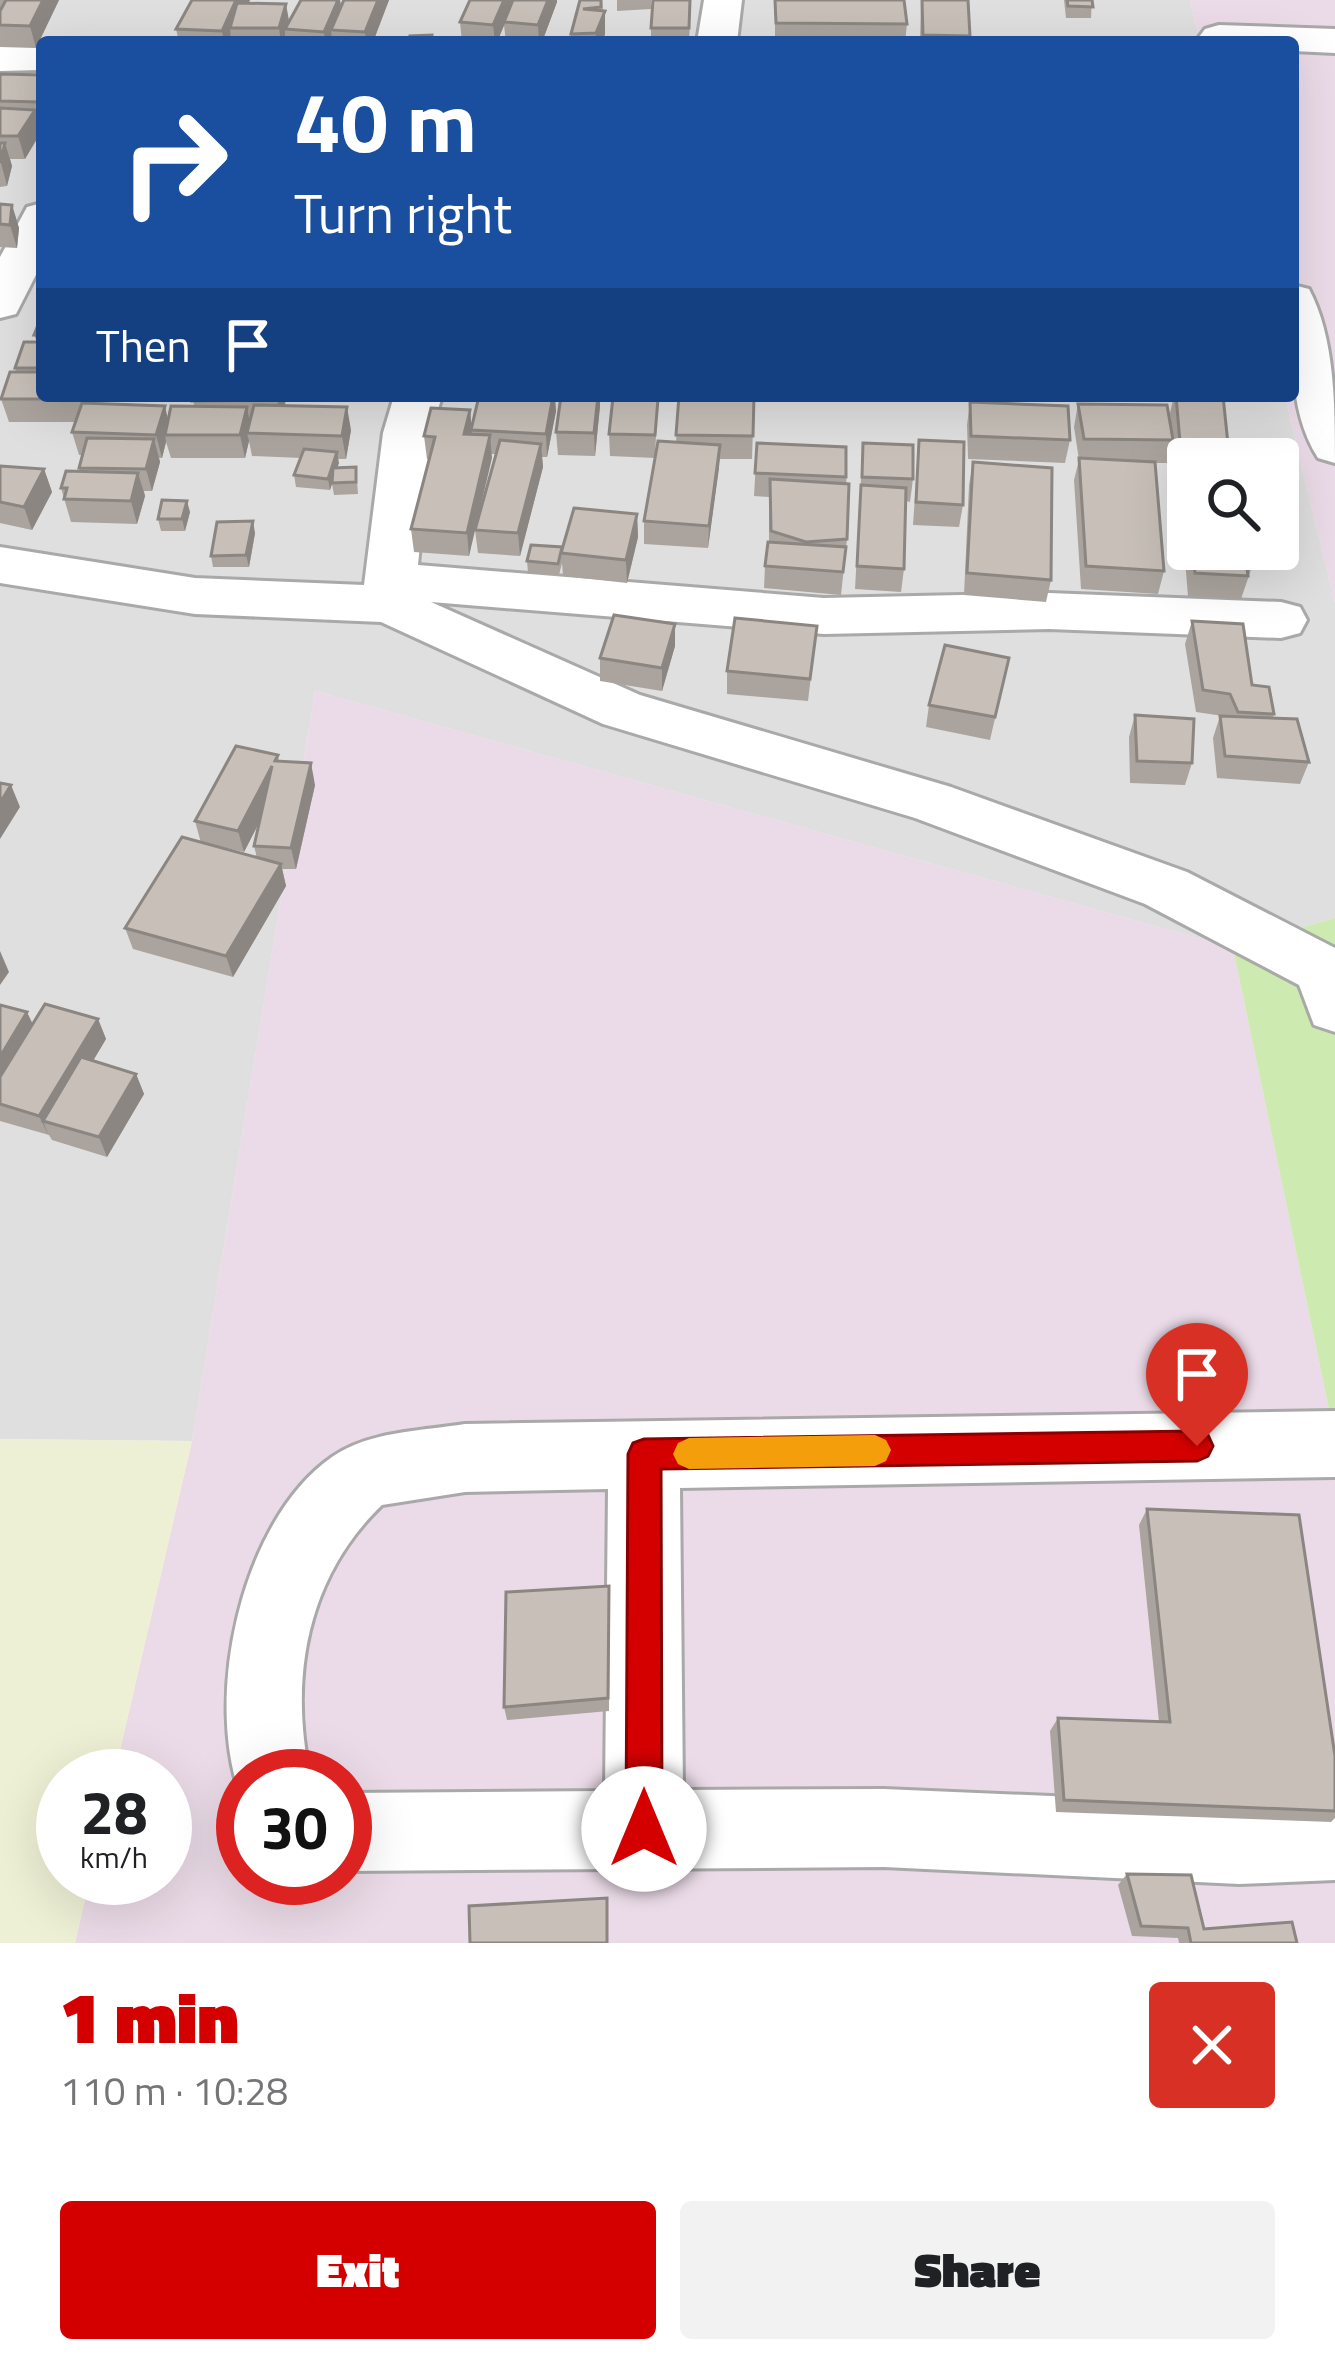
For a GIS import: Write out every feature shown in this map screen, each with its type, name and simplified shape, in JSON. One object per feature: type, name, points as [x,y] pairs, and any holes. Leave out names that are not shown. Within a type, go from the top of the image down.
[{"type":"street","points":[[718,36],[724,0]]},
{"type":"street","points":[[1216,26],[1295,36]]},
{"type":"street","points":[[1299,36],[1335,41]]},
{"type":"street","points":[[0,59],[36,58]]},
{"type":"street","points":[[0,304],[36,229]]},
{"type":"street","points":[[1299,320],[1335,447]]},
{"type":"street","points":[[391,593],[407,433],[416,402]]},
{"type":"street","points":[[0,565],[195,596],[391,593],[824,616],[1049,611],[1281,620]]},
{"type":"street","points":[[391,593],[622,710],[931,802],[1166,888],[1326,971],[1335,1006]]},
{"type":"street","points":[[269,1749],[262,1675],[294,1563],[320,1515],[362,1478],[465,1458],[1335,1444]]},
{"type":"street","points":[[644,1454],[644,1829]]},
{"type":"street","points":[[372,1832],[884,1828],[1239,1844],[1335,1841]]},
{"type":"shaded area","points":[[0,0],[1190,0],[1199,36],[36,36],[36,402],[1286,402],[1295,438],[1167,438],[1167,570],[1299,570],[1299,454],[1335,603],[1335,918],[1233,948],[315,691],[192,1441],[0,1439]]},
{"type":"shaded area","points":[[1190,0],[1335,0],[1335,603],[1299,438],[1295,438],[1286,402],[1299,402],[1299,36],[1199,36]]},
{"type":"shaded area","points":[[315,691],[1233,948],[1335,1438],[1335,1943],[75,1943],[84,1905],[192,1905],[192,1749],[120,1749],[192,1441]]},
{"type":"green space","points":[[1335,918],[1335,1438],[1233,948]]},
{"type":"green space","points":[[0,1439],[192,1441],[120,1749],[36,1749],[36,1905],[84,1905],[75,1943],[0,1943]]},
{"type":"building","points":[[6,0],[43,0],[30,26],[0,25]]},
{"type":"building","points":[[192,0],[236,0],[222,31],[176,29]]},
{"type":"building","points":[[301,0],[338,0],[324,32],[285,29]]},
{"type":"building","points":[[344,0],[378,0],[365,32],[331,30]]},
{"type":"building","points":[[470,0],[504,0],[493,25],[460,22]]},
{"type":"building","points":[[513,0],[548,0],[538,25],[504,22]]},
{"type":"building","points":[[580,0],[601,0],[601,7],[583,9],[605,11],[596,33],[571,34]]},
{"type":"building","points":[[653,0],[690,0],[689,28],[651,28]]},
{"type":"building","points":[[775,0],[904,0],[907,24],[776,23]]},
{"type":"building","points":[[922,0],[968,0],[970,36],[923,35]]},
{"type":"building","points":[[1067,0],[1092,0],[1093,7],[1068,6]]},
{"type":"building","points":[[237,3],[286,4],[279,28],[230,28]]},
{"type":"building","points":[[0,74],[36,75],[36,102],[0,101]]},
{"type":"building","points":[[0,108],[35,110],[18,136],[0,136]]},
{"type":"building","points":[[0,204],[12,205],[10,225],[0,224]]},
{"type":"building","points":[[24,342],[36,342],[36,368],[15,368]]},
{"type":"building","points":[[10,372],[36,372],[36,399],[1,399]]},
{"type":"building","points":[[478,402],[552,402],[546,434],[471,430]]},
{"type":"building","points":[[560,402],[597,402],[594,433],[556,432]]},
{"type":"building","points":[[612,402],[658,402],[655,435],[609,434]]},
{"type":"building","points":[[679,402],[754,402],[753,436],[676,435]]},
{"type":"building","points":[[970,402],[1068,406],[1070,440],[971,436]]},
{"type":"building","points":[[1177,402],[1224,402],[1227,438],[1180,438]]},
{"type":"building","points":[[82,403],[165,406],[156,435],[72,432]]},
{"type":"building","points":[[1078,404],[1167,405],[1173,438],[1084,439]]},
{"type":"building","points":[[254,405],[347,407],[342,436],[247,433]]},
{"type":"building","points":[[171,406],[247,407],[240,435],[165,435]]},
{"type":"building","points":[[431,408],[470,410],[464,434],[490,435],[467,533],[411,529],[435,437],[424,436]]},
{"type":"building","points":[[87,438],[154,439],[146,469],[79,468]]},
{"type":"building","points":[[500,440],[541,444],[518,533],[475,530]]},
{"type":"building","points":[[919,440],[964,442],[963,505],[916,502]]},
{"type":"building","points":[[658,441],[720,445],[709,526],[644,521]]},
{"type":"building","points":[[757,443],[846,447],[846,477],[755,473]]},
{"type":"building","points":[[863,443],[913,445],[913,479],[862,477]]},
{"type":"building","points":[[304,449],[337,452],[328,479],[294,475]]},
{"type":"building","points":[[1079,458],[1155,462],[1164,571],[1086,566]]},
{"type":"building","points":[[973,462],[1052,468],[1051,580],[967,573]]},
{"type":"building","points":[[0,466],[44,469],[24,507],[0,502]]},
{"type":"building","points":[[356,467],[356,482],[332,483],[333,468]]},
{"type":"building","points":[[66,471],[138,473],[131,501],[64,499],[67,488],[61,488]]},
{"type":"building","points":[[770,479],[849,484],[847,539],[806,542],[771,531]]},
{"type":"building","points":[[861,485],[906,488],[904,569],[857,566]]},
{"type":"building","points":[[162,500],[187,501],[182,519],[158,519]]},
{"type":"building","points":[[574,508],[637,514],[626,560],[561,553]]},
{"type":"building","points":[[253,521],[246,555],[211,556],[217,522]]},
{"type":"building","points":[[768,542],[846,547],[843,572],[765,566]]},
{"type":"building","points":[[531,545],[562,547],[558,564],[527,561]]},
{"type":"building","points":[[1247,570],[1248,576],[1195,573]]},
{"type":"building","points":[[614,615],[675,624],[662,668],[600,658]]},
{"type":"building","points":[[735,618],[817,626],[810,679],[727,671]]},
{"type":"building","points":[[1192,621],[1243,624],[1252,685],[1269,687],[1274,714],[1238,712],[1230,694],[1203,690]]},
{"type":"building","points":[[945,645],[1009,658],[995,717],[929,705]]},
{"type":"building","points":[[1135,715],[1194,719],[1192,763],[1137,761]]},
{"type":"building","points":[[1220,716],[1297,719],[1309,762],[1225,756]]},
{"type":"building","points":[[236,746],[278,755],[275,761],[311,763],[291,848],[254,846],[272,766],[238,831],[195,821]]},
{"type":"building","points":[[0,783],[11,785],[0,803]]},
{"type":"building","points":[[182,837],[281,864],[226,956],[125,928]]},
{"type":"building","points":[[45,1004],[98,1019],[39,1116],[0,1104],[0,1077]]},
{"type":"building","points":[[0,1005],[27,1012],[0,1057]]},
{"type":"building","points":[[81,1057],[136,1074],[99,1137],[43,1121]]},
{"type":"building","points":[[1147,1509],[1299,1515],[1335,1756],[1335,1811],[1064,1800],[1058,1718],[1170,1722]]},
{"type":"building","points":[[609,1586],[608,1698],[504,1707],[506,1592]]},
{"type":"building","points":[[1127,1874],[1191,1875],[1204,1929],[1292,1922],[1297,1943],[1191,1943],[1188,1928],[1141,1926]]},
{"type":"building","points":[[607,1898],[607,1943],[470,1943],[469,1906]]},
{"type":"slow traffic","points":[[689,1454],[875,1450]]},
{"type":"route","points":[[644,1829],[644,1454],[1197,1446]]}]
